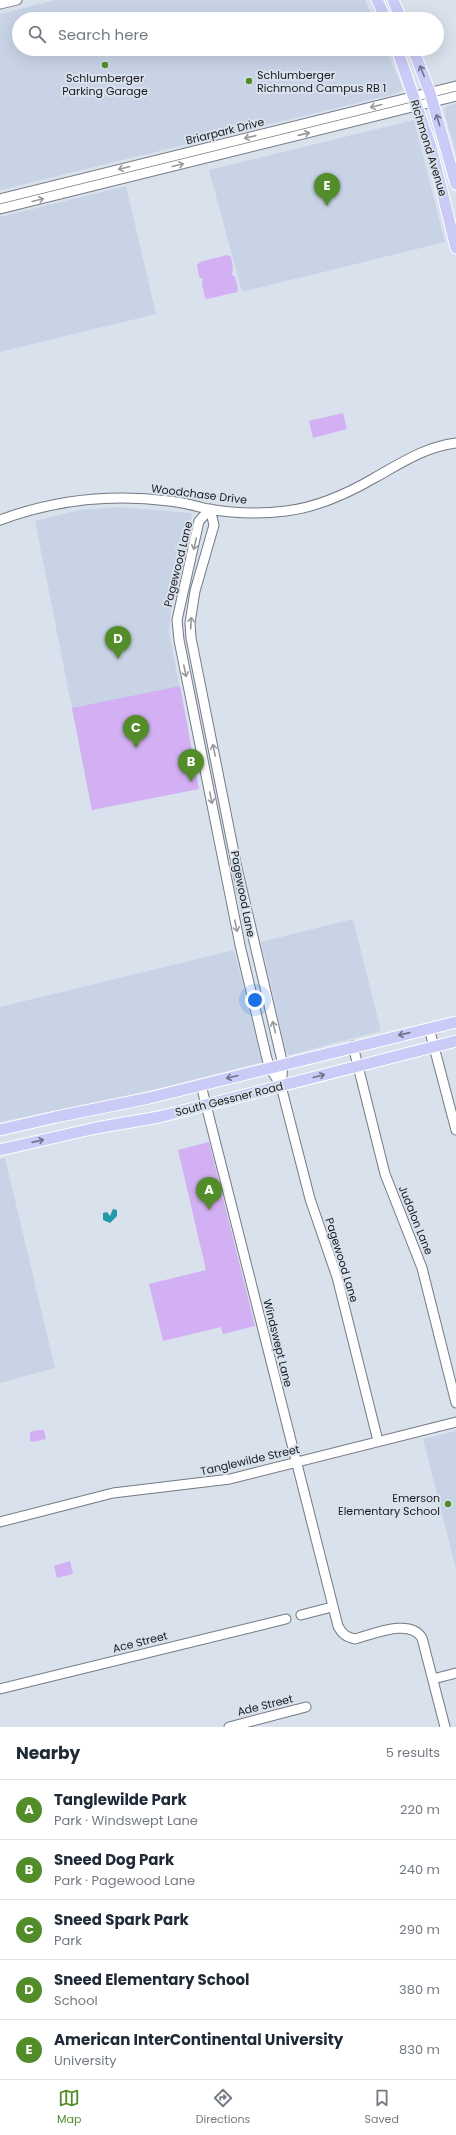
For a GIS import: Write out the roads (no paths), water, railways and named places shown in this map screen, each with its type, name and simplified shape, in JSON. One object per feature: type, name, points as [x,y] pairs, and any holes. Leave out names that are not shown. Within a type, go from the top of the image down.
[{"type":"main road","points":[[378,0],[383,12]]},
{"type":"main road","points":[[393,0],[398,12]]},
{"type":"main road","name":"Richmond Avenue","points":[[400,56],[452,211],[456,248]]},
{"type":"main road","name":"Richmond Avenue","points":[[416,56],[431,98],[456,184]]},
{"type":"main road","name":"South Gessner Road","points":[[0,1130],[201,1085],[353,1046],[456,1022]]},
{"type":"main road","name":"South Gessner Road","points":[[0,1150],[96,1128],[159,1117],[456,1041]]},
{"type":"main road","points":[[92,1110],[96,1128]]},
{"type":"street","points":[[0,4],[17,0]]},
{"type":"street","name":"Briarpark Drive","points":[[431,98],[456,86]]},
{"type":"street","name":"Briarpark Drive","points":[[0,209],[431,98],[456,96]]},
{"type":"street","name":"Briarpark Drive","points":[[0,199],[416,102]]},
{"type":"street","name":"Woodchase Drive","points":[[0,520],[50,506],[94,498],[170,501],[210,509],[261,512],[286,511],[312,505],[345,494],[422,451],[456,443]]},
{"type":"street","name":"Pagewood Lane","points":[[210,509],[214,525],[195,591],[190,623],[191,638],[237,868],[283,1065],[281,1086]]},
{"type":"street","name":"Pagewood Lane","points":[[210,509],[199,522],[177,620],[231,899],[270,1068],[281,1086],[310,1199],[337,1277],[378,1441]]},
{"type":"street","points":[[430,1028],[456,1130]]},
{"type":"street","name":"Judalon Lane","points":[[353,1046],[385,1174],[426,1281],[456,1403]]},
{"type":"street","name":"Windswept Lane","points":[[201,1085],[332,1607]]},
{"type":"street","name":"Tanglewilde Street","points":[[0,1522],[113,1493],[230,1479],[456,1422]]},
{"type":"street","points":[[301,1616],[332,1607],[341,1632],[349,1638],[355,1639],[404,1627],[418,1632],[422,1638],[445,1727]]},
{"type":"street","name":"Ace Street","points":[[0,1689],[286,1619]]},
{"type":"street","points":[[433,1679],[456,1673]]},
{"type":"street","name":"Ade Street","points":[[229,1727],[306,1707]]},
{"type":"water","points":[[113,1209],[117,1210],[117,1216],[110,1223],[103,1220],[103,1213],[107,1212],[110,1216]]},
{"type":"place","name":"Schlumberger Parking Garage","points":[[105,65]]},
{"type":"place","name":"Schlumberger Richmond Campus RB 1","points":[[249,81]]},
{"type":"place","name":"American InterContinental University","points":[[327,206]]},
{"type":"place","name":"Sneed Elementary School","points":[[118,659]]},
{"type":"place","name":"Sneed Spark Park","points":[[136,748]]},
{"type":"place","name":"Sneed Dog Park","points":[[191,782]]},
{"type":"place","name":"Tanglewilde Park","points":[[209,1210]]},
{"type":"place","name":"Emerson Elementary School","points":[[448,1504]]}]
